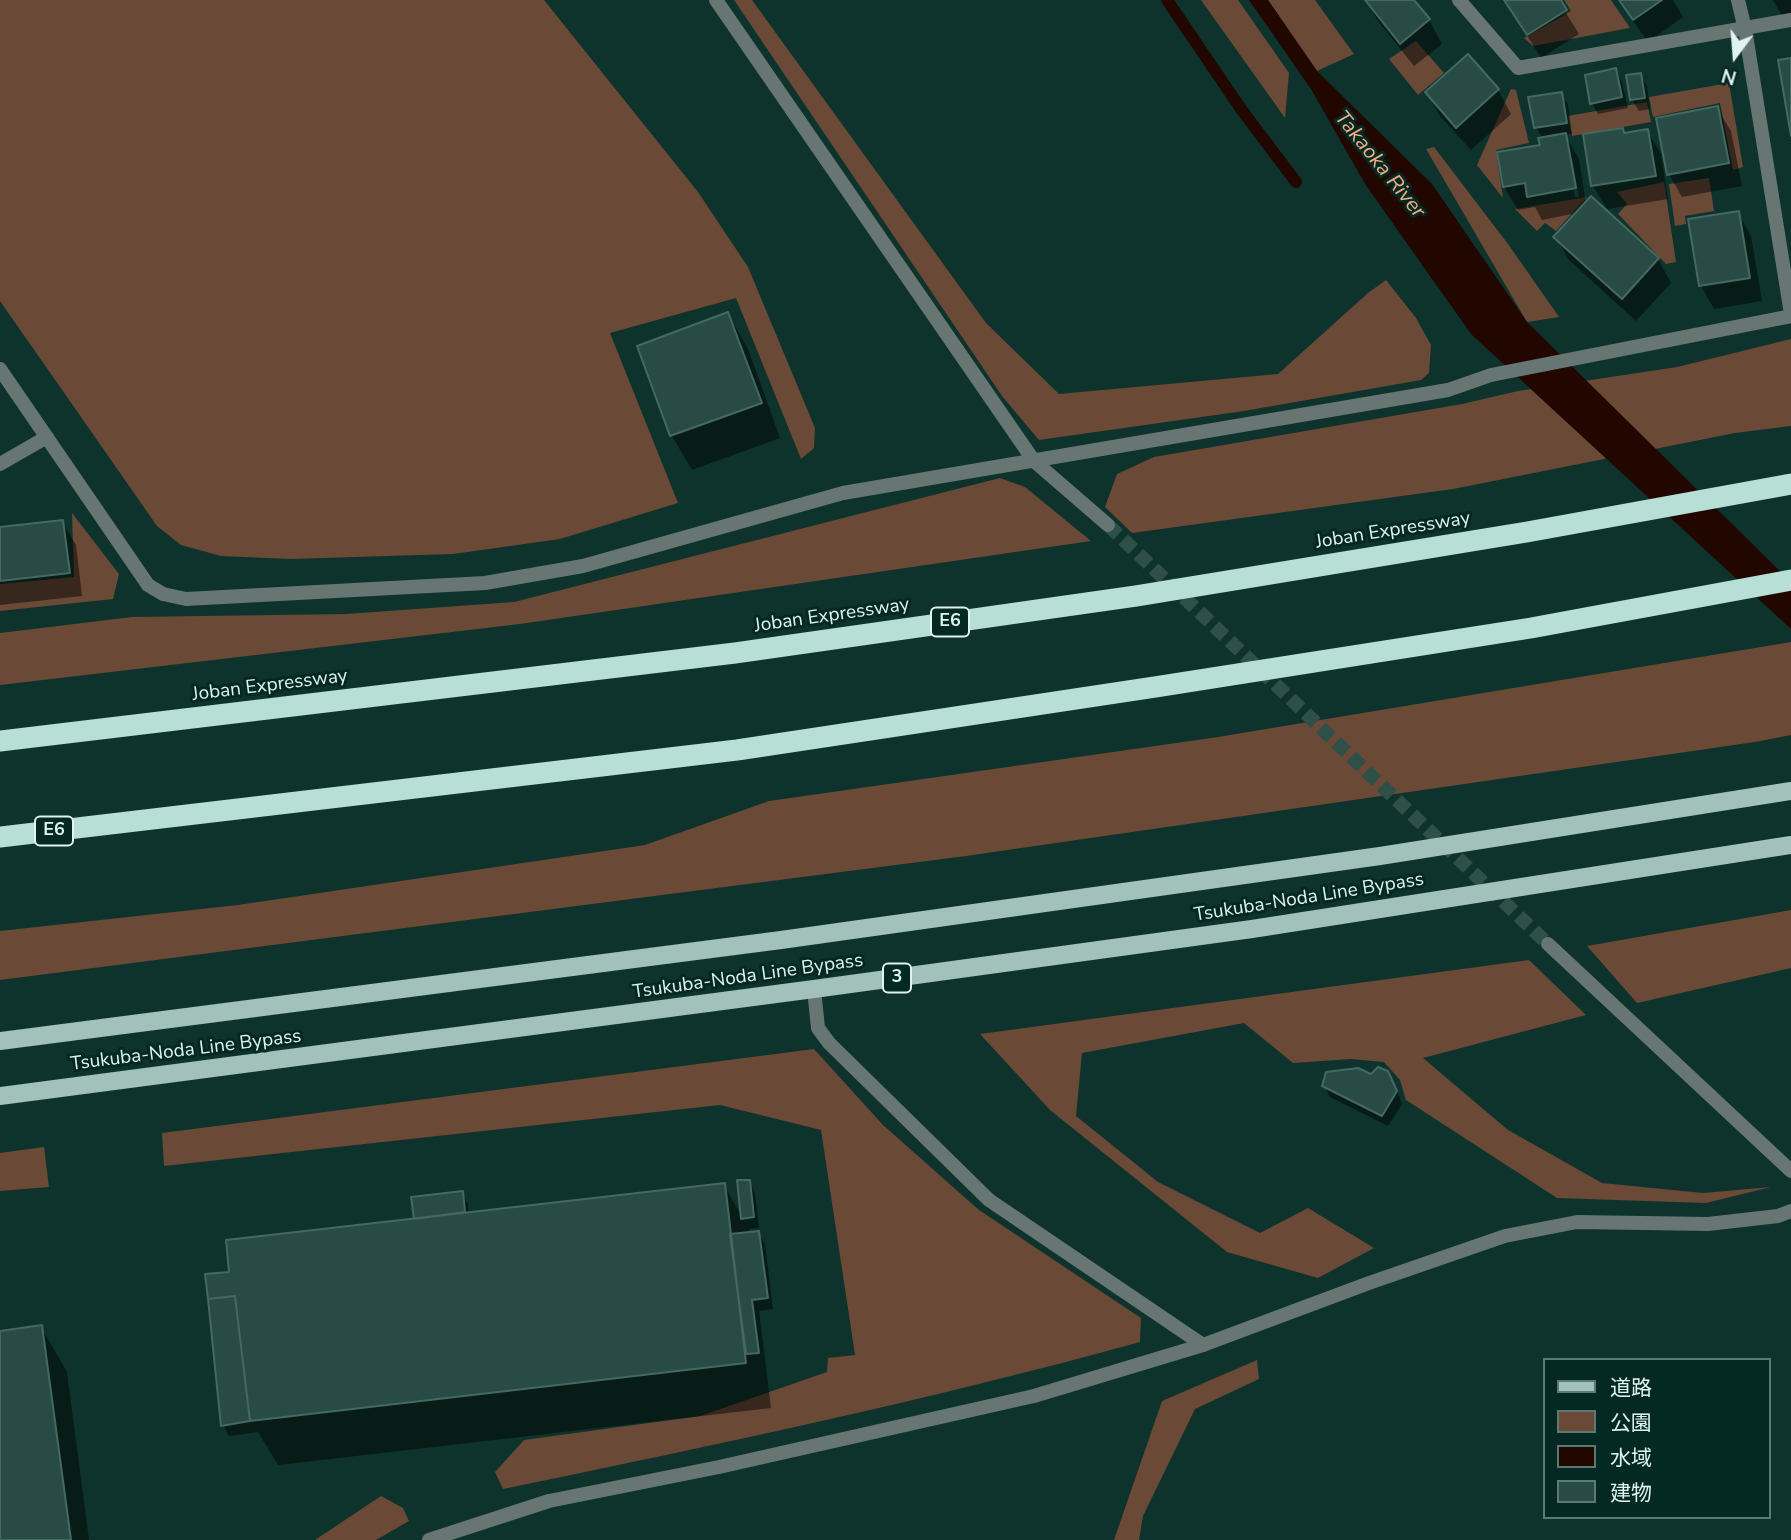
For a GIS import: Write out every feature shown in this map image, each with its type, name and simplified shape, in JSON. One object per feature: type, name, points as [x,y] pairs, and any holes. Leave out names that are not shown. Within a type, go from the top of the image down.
[{"type":"highway","name":"Joban Expressway","points":[[0,741],[735,653],[1136,596],[1527,532],[1791,484]]},
{"type":"highway","name":"E6","points":[[0,836],[750,748],[1531,628],[1791,580]]},
{"type":"main road","name":"Tsukuba-Noda Line Bypass","points":[[0,1041],[780,940],[1380,856],[1791,791]]},
{"type":"main road","name":"Tsukuba-Noda Line Bypass","points":[[0,1096],[1265,927],[1791,845]]},
{"type":"street","points":[[716,0],[1034,461],[1108,525]]},
{"type":"street","points":[[1459,0],[1518,68],[1791,20]]},
{"type":"street","points":[[0,369],[148,585],[163,594],[186,599],[485,583],[583,566],[843,493],[1448,390],[1491,375],[1791,315],[1738,0]]},
{"type":"street","points":[[0,464],[47,437]]},
{"type":"street","points":[[1548,944],[1791,1171]]},
{"type":"street","points":[[814,989],[818,1028],[830,1043],[989,1200],[1203,1345]]},
{"type":"street","points":[[429,1540],[549,1501],[719,1467],[1034,1396],[1203,1345],[1505,1236],[1577,1222],[1707,1224],[1778,1216],[1791,1211]]},
{"type":"green space","points":[[0,0],[544,0],[698,192],[748,267],[815,428],[814,448],[801,459],[736,298],[610,333],[678,503],[560,539],[453,554],[290,559],[221,556],[181,545],[157,526],[0,301]]},
{"type":"green space","points":[[734,0],[752,0],[986,323],[1059,394],[1278,374],[1386,280],[1416,318],[1431,345],[1429,373],[1421,380],[1244,411],[1039,440],[1002,396]]},
{"type":"green space","points":[[1201,0],[1238,0],[1289,73],[1285,118]]},
{"type":"green space","points":[[1268,0],[1315,0],[1354,54],[1317,71]]},
{"type":"green space","points":[[1564,0],[1611,0],[1630,28],[1533,46],[1524,38],[1571,11]]},
{"type":"green space","points":[[1416,41],[1444,73],[1418,95],[1389,59]]},
{"type":"green space","points":[[1729,83],[1743,167],[1733,170],[1720,103],[1653,117],[1649,97]]},
{"type":"green space","points":[[1511,89],[1516,90],[1529,143],[1496,150],[1503,198],[1477,165]]},
{"type":"green space","points":[[1647,102],[1651,122],[1572,136],[1568,116]]},
{"type":"green space","points":[[1434,147],[1508,244],[1559,317],[1527,322],[1426,149]]},
{"type":"green space","points":[[1709,178],[1714,211],[1685,216],[1686,224],[1675,226],[1669,184]]},
{"type":"green space","points":[[1664,182],[1676,262],[1666,264],[1618,214],[1627,204],[1617,192]]},
{"type":"green space","points":[[1587,197],[1556,231],[1545,223],[1537,231],[1515,209]]},
{"type":"green space","points":[[1791,339],[1791,426],[1735,433],[1453,489],[1132,533],[1105,507],[1117,474],[1154,457],[1462,404],[1518,391],[1677,367]]},
{"type":"green space","points":[[1000,478],[1025,487],[1091,541],[520,624],[0,685],[0,633],[132,617],[346,614],[514,602]]},
{"type":"green space","points":[[72,513],[119,574],[113,599],[0,611],[0,584],[74,577]]},
{"type":"green space","points":[[1791,642],[1791,735],[1755,742],[966,856],[0,980],[0,931],[238,905],[645,845],[769,801],[1218,737]]},
{"type":"green space","points":[[1791,910],[1791,968],[1637,1003],[1587,946]]},
{"type":"green space","points":[[1529,960],[1586,1015],[1423,1058],[1508,1130],[1602,1183],[1703,1193],[1771,1187],[1706,1203],[1557,1198],[1406,1100],[1400,1080],[1384,1062],[1351,1059],[1293,1063],[1244,1023],[1082,1053],[1076,1116],[1158,1182],[1260,1233],[1308,1208],[1374,1248],[1318,1278],[1227,1252],[1050,1110],[980,1034]]},
{"type":"green space","points":[[814,1049],[883,1125],[979,1210],[1141,1318],[1140,1342],[902,1402],[503,1489],[495,1472],[524,1440],[700,1416],[827,1372],[828,1358],[855,1355],[821,1130],[720,1105],[164,1166],[162,1133]]},
{"type":"green space","points":[[44,1147],[49,1187],[0,1191],[0,1153]]},
{"type":"green space","points":[[1257,1360],[1259,1379],[1195,1409],[1143,1516],[1139,1540],[1114,1540],[1162,1401]]},
{"type":"green space","points":[[381,1496],[403,1508],[409,1521],[376,1540],[315,1540]]},
{"type":"water","name":"Takaoka River","points":[[1249,0],[1268,0],[1317,71],[1432,184],[1527,322],[1791,582],[1791,629],[1471,334],[1365,184],[1311,89]]},
{"type":"building","points":[[1365,0],[1414,0],[1430,19],[1400,44]]},
{"type":"building","points":[[1504,0],[1561,0],[1567,10],[1527,35]]},
{"type":"building","points":[[1619,0],[1662,0],[1633,20]]},
{"type":"building","points":[[1468,54],[1499,89],[1456,128],[1425,92]]},
{"type":"building","points":[[1791,58],[1791,136],[1778,60]]},
{"type":"building","points":[[1616,68],[1622,97],[1590,104],[1585,75]]},
{"type":"building","points":[[1641,73],[1645,98],[1630,100],[1626,75]]},
{"type":"building","points":[[1562,92],[1567,123],[1534,128],[1528,97]]},
{"type":"building","points":[[1718,106],[1729,163],[1667,175],[1656,118]]},
{"type":"building","points":[[1623,128],[1624,133],[1648,129],[1656,176],[1591,186],[1583,134]]},
{"type":"building","points":[[1566,133],[1576,188],[1527,197],[1525,183],[1503,187],[1497,152],[1540,145],[1538,138]]},
{"type":"building","points":[[1591,196],[1659,258],[1622,299],[1553,237]]},
{"type":"building","points":[[1739,211],[1750,278],[1699,286],[1688,219]]},
{"type":"building","points":[[728,312],[762,403],[670,436],[637,346]]},
{"type":"building","points":[[63,520],[70,573],[0,581],[0,527]]},
{"type":"building","points":[[1378,1067],[1388,1071],[1397,1091],[1382,1116],[1322,1086],[1326,1072],[1358,1068],[1371,1074]]},
{"type":"building","points":[[737,1180],[750,1180],[754,1217],[741,1219]]},
{"type":"building","points":[[725,1183],[746,1363],[250,1421],[235,1296],[208,1299],[205,1274],[229,1272],[226,1240]]},
{"type":"building","points":[[463,1191],[465,1212],[414,1219],[411,1197]]},
{"type":"building","points":[[759,1231],[768,1298],[752,1300],[759,1353],[746,1354],[730,1234]]},
{"type":"building","points":[[235,1296],[250,1421],[221,1426],[208,1299]]},
{"type":"building","points":[[42,1325],[71,1540],[0,1540],[0,1331]]},
{"type":"waterway","points":[[1167,0],[1241,109],[1296,182]]},
{"type":"tunnel","points":[[1108,525],[1548,944]]}]
